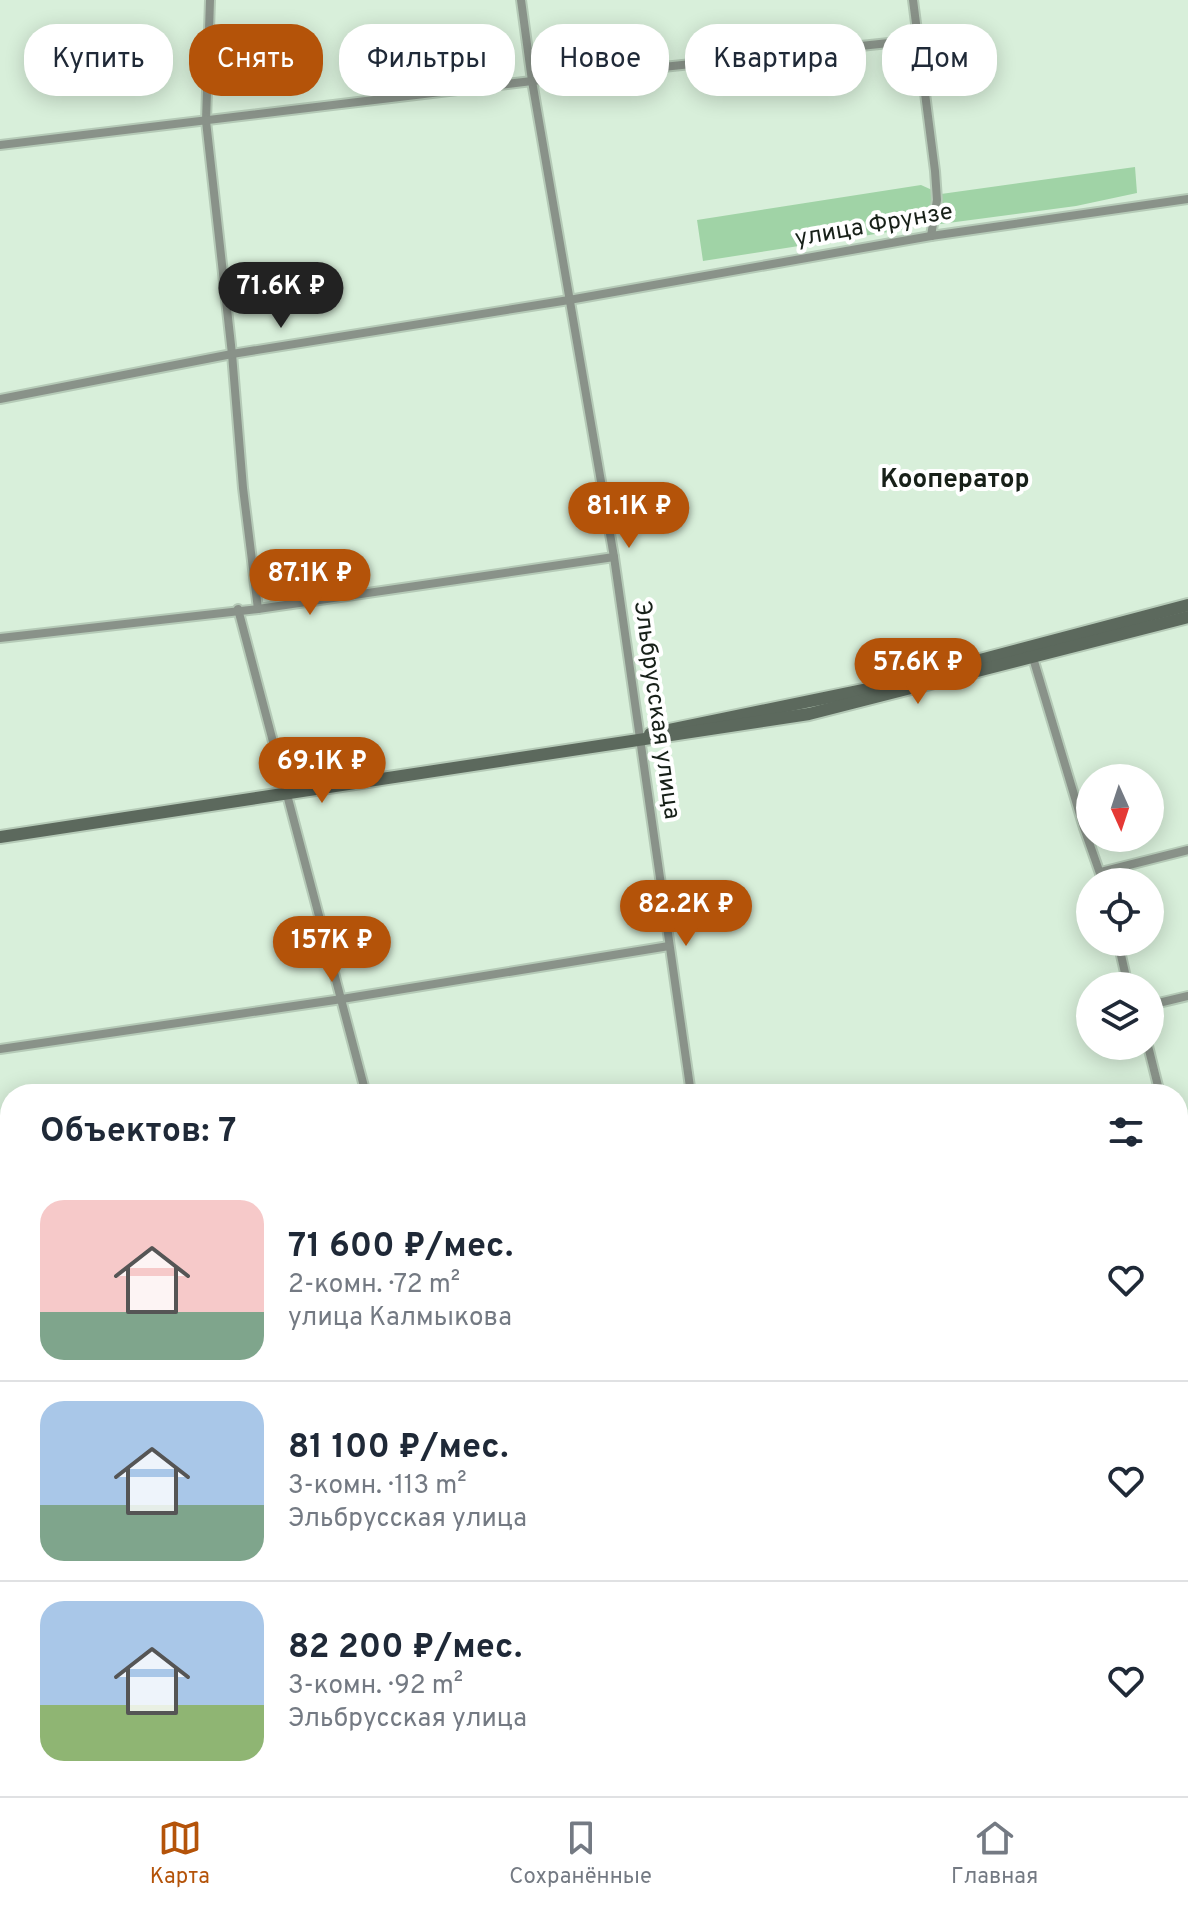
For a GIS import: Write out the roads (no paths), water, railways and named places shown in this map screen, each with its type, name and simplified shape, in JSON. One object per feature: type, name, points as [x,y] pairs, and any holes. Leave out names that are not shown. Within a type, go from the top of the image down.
[{"type":"street","points":[[210,0],[206,121],[258,609]]},
{"type":"street","name":"Эльбрусская улица","points":[[521,0],[531,74]]},
{"type":"street","points":[[913,0],[915,24]]},
{"type":"street","points":[[669,66],[882,44]]},
{"type":"street","points":[[0,145],[531,81]]},
{"type":"street","name":"Эльбрусская улица","points":[[535,96],[614,557],[690,1084]]},
{"type":"street","points":[[924,96],[937,200],[931,236]]},
{"type":"street","name":"улица Фрунзе","points":[[0,399],[232,354],[569,300],[931,236],[1188,199]]},
{"type":"street","points":[[0,638],[258,609],[614,557]]},
{"type":"street","points":[[639,738],[663,730],[878,687],[1188,605]]},
{"type":"street","points":[[238,609],[363,1084]]},
{"type":"street","points":[[0,837],[809,714],[1188,617]]},
{"type":"street","points":[[1033,658],[1084,828],[1099,868]]},
{"type":"street","points":[[1117,868],[1188,850]]},
{"type":"street","points":[[0,1049],[342,999],[669,946]]},
{"type":"street","points":[[1164,1002],[1188,996]]},
{"type":"street","points":[[1152,1060],[1158,1084]]},
{"type":"district","name":"Кооператор","points":[[955,480]]}]
